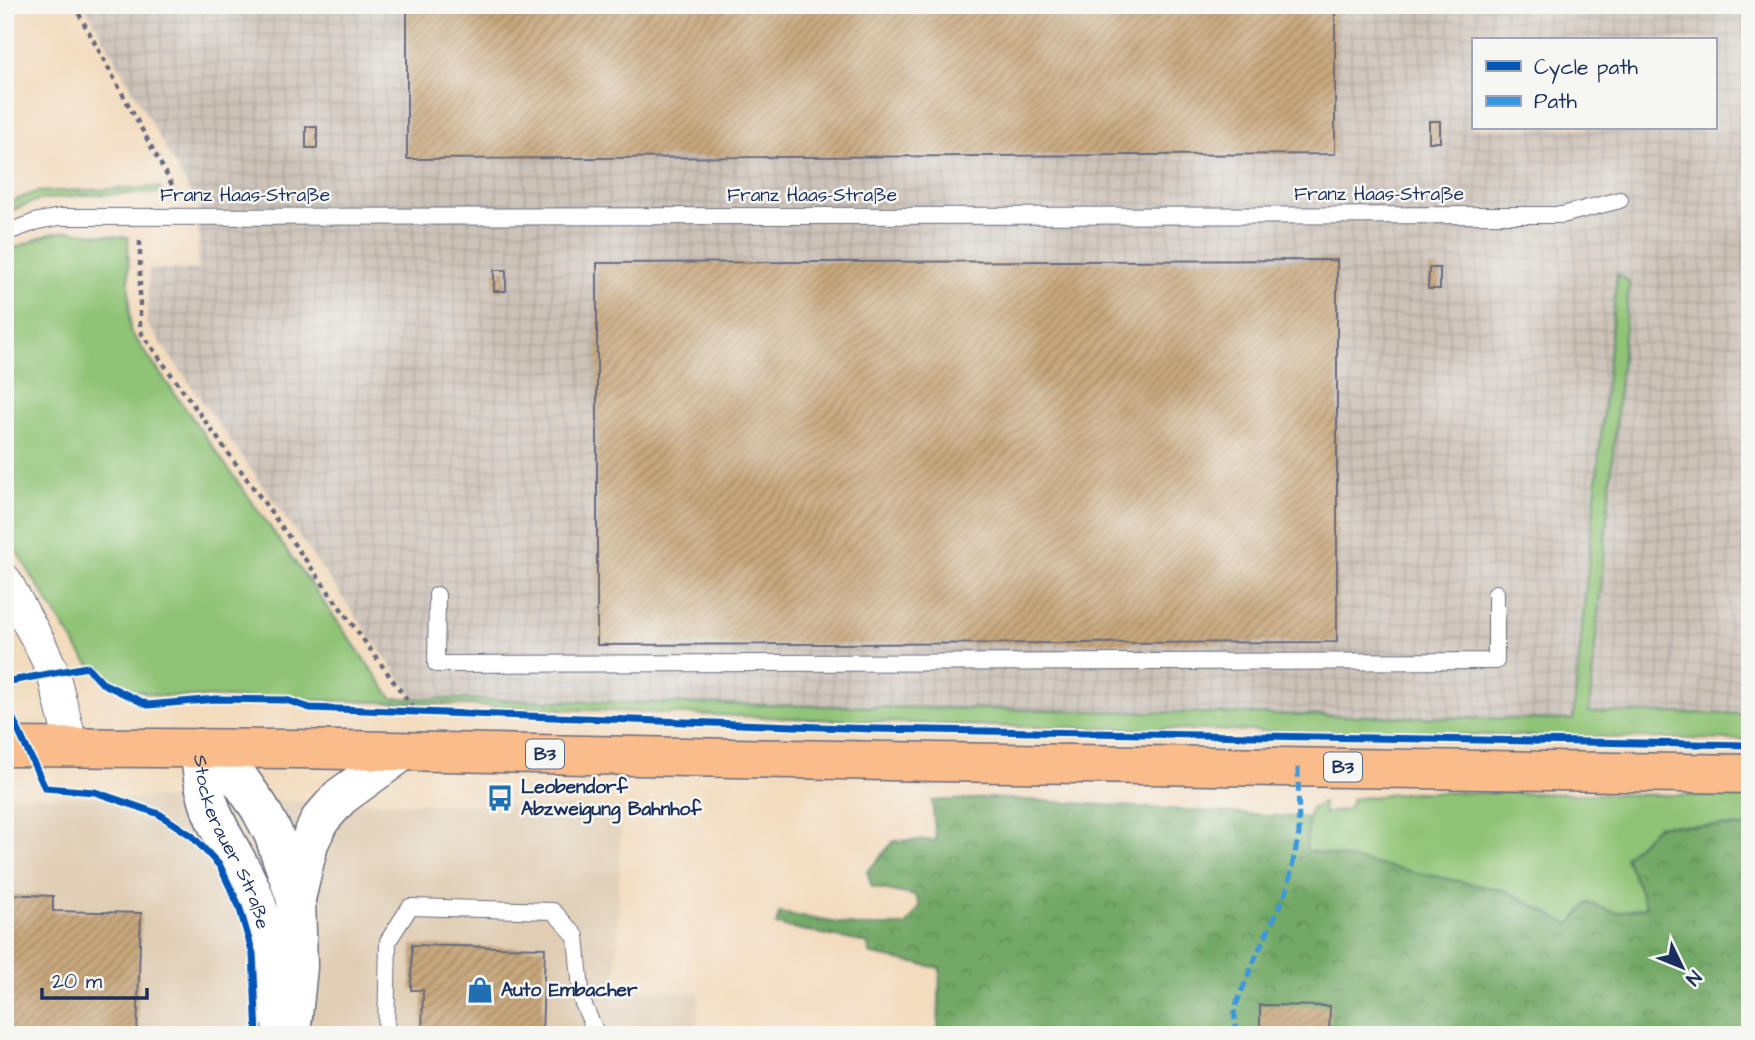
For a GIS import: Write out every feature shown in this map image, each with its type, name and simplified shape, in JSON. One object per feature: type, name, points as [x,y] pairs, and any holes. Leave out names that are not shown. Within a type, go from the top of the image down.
[{"type":"main road","name":"B3","points":[[5,747],[1750,774]]},
{"type":"street","points":[[5,580],[53,673],[72,747]]},
{"type":"street","name":"Stockerauer Straße","points":[[199,748],[236,774],[259,807],[273,833],[296,899]]},
{"type":"street","name":"Stockerauer Straße","points":[[199,748],[204,788],[214,817],[253,895],[267,942],[273,991],[288,1035]]},
{"type":"street","name":"Stockerauer Straße","points":[[288,1035],[298,967],[296,899],[309,843],[320,820],[340,797],[402,752]]},
{"type":"lane","name":"Franz Haas-Straße","points":[[5,233],[38,221],[60,217],[1562,215],[1620,200]]},
{"type":"lane","points":[[437,595],[436,664],[450,664],[1496,661],[1496,593]]},
{"type":"lane","points":[[386,1035],[388,941],[410,907],[553,911],[576,936],[582,1001],[597,1035]]},
{"type":"path","points":[[74,5],[190,217]]},
{"type":"path","points":[[139,217],[142,334],[415,711]]},
{"type":"path","points":[[402,711],[429,712]]},
{"type":"shaded area","points":[[85,5],[1750,5],[1750,714],[1589,712],[1573,720],[415,699],[147,324],[149,269],[198,269],[199,208]]},
{"type":"shaded area","points":[[5,795],[621,808],[616,989],[699,992],[697,1035],[5,1035]]},
{"type":"green space","points":[[160,187],[162,193],[83,195],[38,200],[5,213],[5,204],[36,192]]},
{"type":"green space","points":[[67,231],[128,238],[130,331],[392,698],[1573,720],[1617,274],[1629,282],[1589,712],[1750,714],[1750,740],[988,726],[414,703],[159,696],[131,689],[98,674],[81,654],[5,533],[5,252],[50,234]]},
{"type":"green space","points":[[1413,792],[1750,796],[1750,827],[1659,825],[1648,907],[1615,913],[1589,903],[1570,925],[1507,891],[1305,850],[1310,810],[1323,803],[1324,814],[1349,809],[1352,799]]},
{"type":"green space","points":[[993,798],[1309,818],[1306,850],[1507,891],[1570,925],[1588,903],[1615,913],[1647,907],[1625,857],[1659,825],[1750,827],[1750,1035],[938,1035],[940,968],[871,955],[867,943],[776,925],[779,913],[856,926],[906,926],[920,907],[916,896],[872,887],[867,872],[894,841],[936,840],[932,801]]},
{"type":"building","points":[[407,5],[1335,5],[1335,154],[407,159]]},
{"type":"building","points":[[1429,121],[1440,121],[1440,142],[1429,142]]},
{"type":"building","points":[[306,127],[317,127],[317,148],[306,148]]},
{"type":"building","points":[[1337,260],[1337,642],[597,645],[597,263]]},
{"type":"building","points":[[1429,268],[1440,268],[1440,289],[1428,289]]},
{"type":"building","points":[[494,270],[506,270],[506,291],[494,291]]},
{"type":"building","points":[[5,894],[53,896],[53,911],[141,913],[137,1035],[5,1035]]},
{"type":"building","name":"Auto Embacher","points":[[412,945],[545,948],[542,1035],[422,1035],[423,990],[411,990]]},
{"type":"building","points":[[1260,1005],[1330,1006],[1329,1035],[1260,1035]]},
{"type":"marked path","points":[[1237,1035],[1234,1010],[1287,890],[1299,834],[1298,767]]},
{"type":"cycle path","points":[[5,682],[87,667],[102,683],[148,705],[216,699],[286,700],[310,708],[873,729],[1750,745]]},
{"type":"cycle path","points":[[5,702],[45,788],[95,792],[159,814],[192,836],[220,866],[239,906],[253,954],[257,1035]]},
{"type":"place","name":"Leobendorf Abzweigung Bahnhof","points":[[500,798]]},
{"type":"place","name":"Auto Embacher","points":[[480,990]]}]
